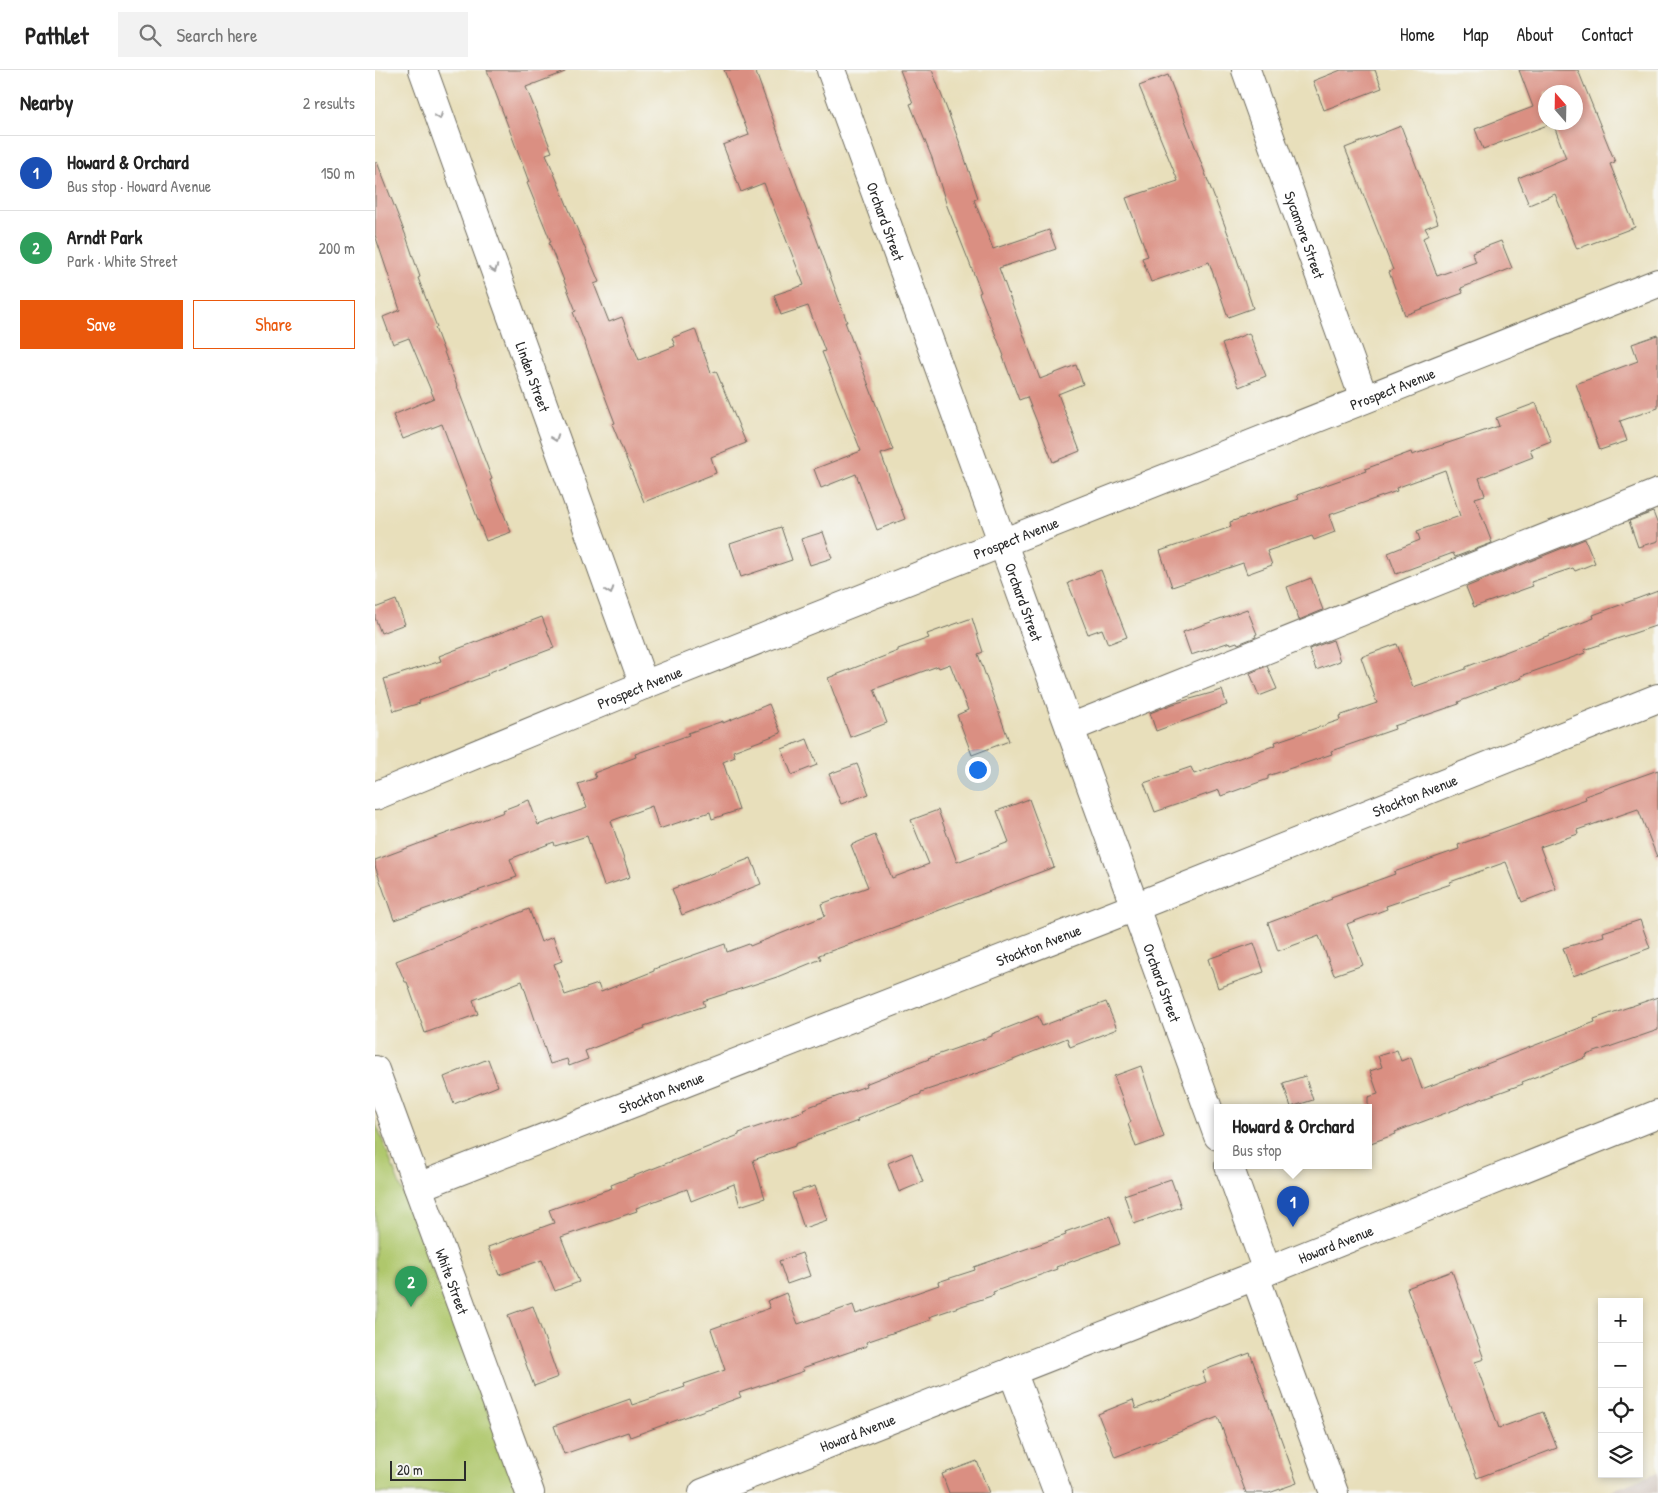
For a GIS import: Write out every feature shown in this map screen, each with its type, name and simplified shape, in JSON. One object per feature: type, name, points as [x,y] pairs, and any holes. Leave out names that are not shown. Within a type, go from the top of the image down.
[{"type":"street","name":"Linden Street","points":[[423,70],[644,685]]},
{"type":"street","name":"Orchard Street","points":[[831,70],[1214,1125]]},
{"type":"street","name":"Sycamore Street","points":[[1245,70],[1364,399]]},
{"type":"street","name":"Prospect Avenue","points":[[375,796],[644,685],[1658,282]]},
{"type":"street","points":[[1070,728],[1658,493]]},
{"type":"street","name":"Stockton Avenue","points":[[418,1187],[1135,907],[1658,698]]},
{"type":"street","name":"White Street","points":[[375,1070],[529,1493]]},
{"type":"street","name":"Howard Avenue","points":[[703,1493],[1012,1372],[1658,1114]]},
{"type":"street","points":[[1230,1169],[1261,1273],[1334,1493]]},
{"type":"street","points":[[1012,1372],[1059,1493]]},
{"type":"shaded area","points":[[1658,1472],[1658,1493],[1605,1493],[1643,1478]]},
{"type":"green space","points":[[375,1121],[519,1493],[375,1493]]},
{"type":"building","points":[[487,70],[565,70],[565,72],[526,87],[552,152],[546,154],[599,282],[594,284],[609,322],[622,317],[639,360],[675,346],[672,338],[695,329],[711,373],[716,371],[746,443],[711,457],[716,473],[644,502],[612,424],[615,423],[573,312],[576,311],[549,243],[551,242],[527,183],[529,182]]},
{"type":"building","points":[[724,70],[755,70],[893,450],[881,454],[905,519],[877,530],[856,474],[821,488],[814,469],[861,451],[822,352],[825,351],[808,306],[781,315],[774,295],[804,285],[764,183],[741,192],[723,145],[749,135]]},
{"type":"building","points":[[900,70],[932,70],[959,141],[978,198],[974,200],[993,249],[1049,230],[1056,249],[999,268],[1040,379],[1076,365],[1083,384],[1058,394],[1080,451],[1053,462],[1027,397],[1019,400],[979,293],[981,292],[947,206],[932,158],[910,104],[913,103]]},
{"type":"building","points":[[1341,70],[1375,70],[1382,88],[1324,110],[1313,81]]},
{"type":"building","points":[[1519,70],[1578,70],[1615,162],[1610,164],[1635,227],[1577,249],[1555,194],[1529,205],[1518,178],[1566,158],[1556,130],[1583,130],[1583,85],[1538,85],[1538,129],[1483,149],[1475,129],[1533,107]]},
{"type":"building","points":[[1168,75],[1233,247],[1253,308],[1228,317],[1209,262],[1151,282],[1142,258],[1148,256],[1126,198],[1178,181],[1139,86]]},
{"type":"building","points":[[1401,126],[1438,223],[1425,228],[1429,235],[1423,238],[1437,276],[1476,262],[1472,252],[1501,241],[1512,268],[1461,288],[1463,293],[1405,315],[1389,272],[1393,270],[1345,148]]},
{"type":"building","points":[[377,162],[406,236],[420,277],[418,278],[437,327],[435,328],[492,479],[490,480],[511,532],[486,541],[442,424],[403,439],[393,415],[434,398],[409,338],[393,344],[383,317],[400,310],[375,235],[375,163]]},
{"type":"building","points":[[1249,333],[1266,376],[1239,387],[1222,344]]},
{"type":"building","points":[[1658,335],[1658,408],[1620,421],[1627,441],[1600,450],[1576,384],[1638,361],[1632,344]]},
{"type":"building","points":[[1536,403],[1551,441],[1530,449],[1533,457],[1479,478],[1485,495],[1475,498],[1492,543],[1455,557],[1453,553],[1396,574],[1388,553],[1420,540],[1417,531],[1460,516],[1445,470],[1396,488],[1397,491],[1329,515],[1335,532],[1314,540],[1312,536],[1267,551],[1272,565],[1247,574],[1243,563],[1172,587],[1160,551],[1231,527],[1230,522],[1299,499],[1297,495],[1366,471],[1365,469],[1411,452],[1412,455],[1499,426],[1496,418]]},
{"type":"building","points":[[1653,512],[1658,525],[1658,541],[1638,547],[1629,521]]},
{"type":"building","points":[[781,527],[792,560],[741,577],[730,544]]},
{"type":"building","points":[[823,532],[832,558],[810,565],[801,539]]},
{"type":"building","points":[[1585,539],[1595,563],[1575,571],[1573,568],[1531,582],[1533,586],[1474,607],[1466,587]]},
{"type":"building","points":[[1101,570],[1127,637],[1108,644],[1102,629],[1088,634],[1068,583]]},
{"type":"building","points":[[1311,578],[1323,610],[1299,620],[1287,587]]},
{"type":"building","points":[[1658,591],[1658,625],[1584,650],[1585,653],[1521,676],[1522,678],[1458,702],[1459,704],[1394,726],[1395,729],[1331,751],[1332,754],[1268,776],[1268,779],[1221,796],[1219,790],[1155,812],[1144,783],[1191,767],[1194,774],[1276,745],[1275,742],[1340,720],[1339,716],[1377,703],[1361,657],[1397,644],[1413,687],[1466,669],[1466,667],[1594,618],[1593,615]]},
{"type":"building","points":[[396,600],[405,624],[381,633],[375,618],[375,608]]},
{"type":"building","points":[[1247,609],[1257,634],[1255,635],[1256,637],[1238,644],[1237,642],[1231,644],[1230,642],[1191,655],[1183,632]]},
{"type":"building","points":[[542,617],[554,648],[487,673],[488,675],[419,701],[420,703],[394,711],[384,679],[441,661],[439,656]]},
{"type":"building","points":[[972,618],[983,652],[978,654],[1009,741],[972,755],[957,715],[968,710],[950,664],[939,668],[938,666],[874,689],[887,723],[850,737],[828,678],[929,638],[927,634]]},
{"type":"building","points":[[1333,640],[1340,661],[1316,670],[1309,649]]},
{"type":"building","points":[[1267,666],[1277,689],[1259,696],[1250,673]]},
{"type":"building","points":[[1222,690],[1227,705],[1156,731],[1150,713],[1173,704]]},
{"type":"building","points":[[769,704],[781,733],[733,751],[735,757],[723,762],[739,810],[712,819],[710,812],[659,829],[652,806],[611,821],[630,877],[604,886],[587,836],[555,846],[554,842],[510,859],[517,877],[394,920],[375,866],[375,860],[504,812],[503,810],[529,800],[538,825],[587,808],[578,784],[596,778],[594,773],[636,757],[635,754],[689,735],[688,733],[723,721],[723,723]]},
{"type":"building","points":[[807,739],[817,765],[792,775],[782,749]]},
{"type":"building","points":[[857,764],[869,794],[841,804],[829,774]]},
{"type":"building","points":[[1658,770],[1657,857],[1638,809],[1577,830],[1578,834],[1540,847],[1556,889],[1522,902],[1506,862],[1450,882],[1451,884],[1386,906],[1387,909],[1347,924],[1363,965],[1334,975],[1319,936],[1278,951],[1268,923],[1332,899],[1331,897],[1395,874],[1394,872],[1459,849],[1458,845],[1586,799],[1585,796]]},
{"type":"building","points":[[1029,799],[1054,867],[819,955],[821,959],[777,977],[703,1001],[705,1006],[644,1026],[645,1028],[585,1051],[588,1059],[569,1066],[567,1059],[550,1064],[522,981],[473,1000],[478,1014],[425,1033],[407,982],[405,982],[396,961],[529,909],[541,942],[553,937],[562,961],[554,964],[565,995],[598,984],[601,992],[654,971],[654,969],[725,944],[727,952],[749,944],[750,946],[825,916],[821,904],[868,887],[851,845],[875,835],[892,878],[929,864],[911,820],[938,810],[957,862],[1009,842],[997,811]]},
{"type":"building","points":[[751,858],[761,884],[682,915],[672,889]]},
{"type":"building","points":[[1640,920],[1650,948],[1573,976],[1563,948],[1604,936],[1603,932]]},
{"type":"building","points":[[1254,943],[1264,972],[1218,988],[1208,959]]},
{"type":"building","points":[[1658,997],[1658,1030],[1586,1055],[1587,1057],[1522,1082],[1523,1084],[1459,1107],[1372,1143],[1372,1104],[1368,1104],[1368,1097],[1378,1094],[1370,1071],[1382,1067],[1378,1056],[1397,1050],[1401,1061],[1411,1057],[1422,1089],[1595,1022],[1594,1019]]},
{"type":"building","points":[[1106,1002],[1117,1029],[1070,1047],[1067,1038],[996,1067],[921,1092],[921,1094],[857,1119],[858,1121],[753,1160],[765,1198],[740,1206],[734,1184],[691,1201],[687,1189],[636,1208],[637,1211],[561,1237],[579,1282],[555,1291],[542,1260],[499,1275],[488,1247],[554,1223],[549,1210],[612,1188],[611,1185],[739,1135],[739,1133],[804,1111],[803,1109],[866,1086],[865,1084],[928,1058],[992,1036],[992,1034],[1038,1016],[1042,1026]]},
{"type":"building","points":[[488,1059],[498,1086],[454,1104],[444,1077]]},
{"type":"building","points":[[1141,1066],[1164,1137],[1136,1147],[1128,1124],[1131,1122],[1114,1076]]},
{"type":"building","points":[[1305,1076],[1313,1100],[1300,1104],[1290,1104],[1283,1083]]},
{"type":"building","points":[[912,1153],[923,1182],[899,1192],[888,1163]]},
{"type":"building","points":[[1171,1179],[1181,1207],[1134,1224],[1124,1195]]},
{"type":"building","points":[[815,1186],[827,1220],[804,1228],[792,1193]]},
{"type":"building","points":[[1110,1216],[1120,1244],[993,1292],[994,1295],[929,1317],[930,1320],[866,1342],[867,1346],[802,1368],[804,1371],[739,1393],[741,1397],[630,1437],[628,1432],[564,1454],[554,1426],[630,1399],[632,1405],[685,1387],[684,1384],[725,1370],[711,1329],[770,1308],[767,1301],[786,1293],[798,1324],[853,1305],[856,1314],[939,1285],[938,1282],[975,1270],[974,1267],[1066,1235],[1065,1232]]},
{"type":"building","points":[[802,1253],[810,1276],[787,1284],[779,1261]]},
{"type":"building","points":[[1452,1271],[1484,1359],[1475,1362],[1499,1428],[1543,1412],[1557,1448],[1477,1478],[1407,1288]]},
{"type":"building","points":[[533,1306],[558,1377],[534,1386],[508,1315]]},
{"type":"building","points":[[1250,1353],[1297,1483],[1269,1493],[1246,1493],[1218,1417],[1115,1457],[1098,1414],[1133,1400],[1136,1409],[1206,1382],[1202,1371]]},
{"type":"building","points":[[977,1461],[989,1493],[949,1493],[942,1474]]},
{"type":"place","name":"Howard & Orchard","points":[[1293,1227]]},
{"type":"place","name":"Arndt Park","points":[[411,1307]]}]
